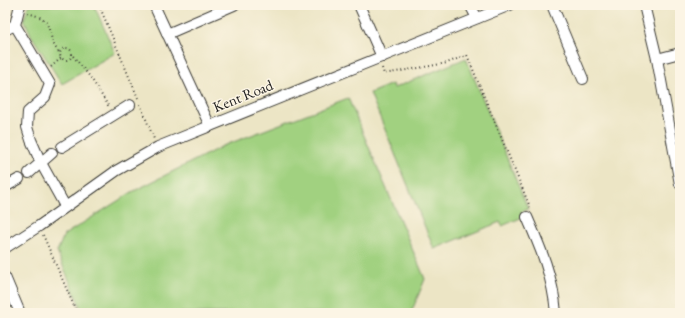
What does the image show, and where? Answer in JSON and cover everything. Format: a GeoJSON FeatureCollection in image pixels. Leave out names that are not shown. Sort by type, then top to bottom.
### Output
{"type":"FeatureCollection","features":[{"type":"Feature","properties":{"kind":"street"},"geometry":{"type":"LineString","coordinates":[[154,5],[210,126]]}},
{"type":"Feature","properties":{"kind":"street"},"geometry":{"type":"LineString","coordinates":[[167,34],[234,5]]}},
{"type":"Feature","properties":{"kind":"street"},"geometry":{"type":"LineString","coordinates":[[359,5],[380,58]]}},
{"type":"Feature","properties":{"kind":"street"},"geometry":{"type":"LineString","coordinates":[[470,5],[477,18]]}},
{"type":"Feature","properties":{"kind":"street","name":"Kent Road"},"geometry":{"type":"LineString","coordinates":[[5,248],[39,226],[116,171],[158,147],[510,5]]}},
{"type":"Feature","properties":{"kind":"street"},"geometry":{"type":"LineString","coordinates":[[552,5],[584,79]]}},
{"type":"Feature","properties":{"kind":"street"},"geometry":{"type":"LineString","coordinates":[[644,5],[657,59],[679,168],[680,184]]}},
{"type":"Feature","properties":{"kind":"street"},"geometry":{"type":"LineString","coordinates":[[19,8],[15,25],[50,84],[45,98],[28,112],[27,127],[41,163],[65,206]]}},
{"type":"Feature","properties":{"kind":"street"},"geometry":{"type":"LineString","coordinates":[[5,30],[15,25]]}},
{"type":"Feature","properties":{"kind":"street"},"geometry":{"type":"LineString","coordinates":[[657,59],[680,54]]}},
{"type":"Feature","properties":{"kind":"street"},"geometry":{"type":"LineString","coordinates":[[62,147],[130,105]]}},
{"type":"Feature","properties":{"kind":"street"},"geometry":{"type":"LineString","coordinates":[[29,173],[52,153]]}},
{"type":"Feature","properties":{"kind":"street"},"geometry":{"type":"LineString","coordinates":[[6,183],[19,179]]}},
{"type":"Feature","properties":{"kind":"street"},"geometry":{"type":"LineString","coordinates":[[527,217],[548,267],[556,313]]}},
{"type":"Feature","properties":{"kind":"street"},"geometry":{"type":"LineString","coordinates":[[5,277],[20,313]]}},
{"type":"Feature","properties":{"kind":"path"},"geometry":{"type":"LineString","coordinates":[[99,5],[158,147]]}},
{"type":"Feature","properties":{"kind":"path"},"geometry":{"type":"LineString","coordinates":[[19,8],[39,17],[47,24],[53,44],[59,52],[61,58]]}},
{"type":"Feature","properties":{"kind":"path"},"geometry":{"type":"LineString","coordinates":[[59,52],[64,48],[69,49],[91,78],[114,115]]}},
{"type":"Feature","properties":{"kind":"path"},"geometry":{"type":"LineString","coordinates":[[380,58],[384,74],[447,63],[467,54],[532,211],[527,217]]}},
{"type":"Feature","properties":{"kind":"path"},"geometry":{"type":"LineString","coordinates":[[44,73],[61,58],[69,59],[73,56]]}},
{"type":"Feature","properties":{"kind":"path"},"geometry":{"type":"LineString","coordinates":[[39,226],[77,313]]}},
{"type":"Feature","properties":{"kind":"green space"},"geometry":{"type":"Polygon","coordinates":[[[29,5],[94,5],[115,53],[62,84],[31,35],[24,19],[29,5]]]}},
{"type":"Feature","properties":{"kind":"green space"},"geometry":{"type":"Polygon","coordinates":[[[466,58],[528,209],[521,212],[523,217],[502,226],[500,222],[434,249],[370,93],[392,84],[394,88],[466,58]]]}},
{"type":"Feature","properties":{"kind":"green space"},"geometry":{"type":"Polygon","coordinates":[[[348,98],[425,279],[411,313],[83,313],[57,252],[64,235],[132,192],[223,146],[348,98]]]}}]}
